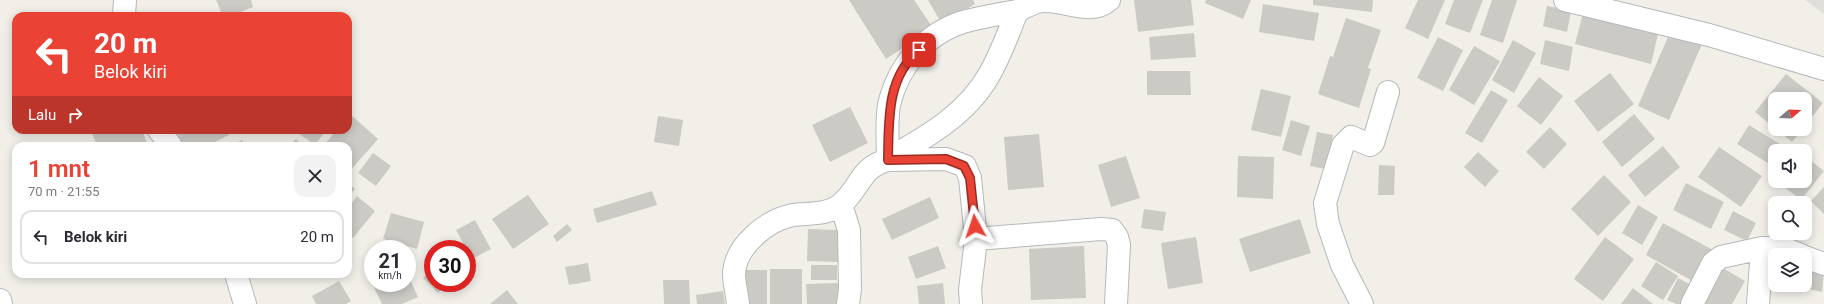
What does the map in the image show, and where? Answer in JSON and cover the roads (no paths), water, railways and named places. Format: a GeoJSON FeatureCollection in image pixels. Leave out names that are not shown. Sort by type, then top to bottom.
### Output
{"type":"FeatureCollection","features":[{"type":"Feature","properties":{"kind":"street"},"geometry":{"type":"LineString","coordinates":[[124,12],[125,0]]}},
{"type":"Feature","properties":{"kind":"street"},"geometry":{"type":"LineString","coordinates":[[888,160],[889,105],[902,70],[911,56],[937,34],[963,22],[1018,11],[1039,1],[1046,0],[1083,7],[1099,6],[1109,0]]}},
{"type":"Feature","properties":{"kind":"street"},"geometry":{"type":"LineString","coordinates":[[1565,0],[1709,35],[1824,68]]}},
{"type":"Feature","properties":{"kind":"street"},"geometry":{"type":"LineString","coordinates":[[738,304],[734,274],[736,259],[750,239],[769,225],[791,215],[830,211],[841,205],[870,167],[888,160],[934,132],[963,109],[977,93],[989,75],[1018,11]]}},
{"type":"Feature","properties":{"kind":"street"},"geometry":{"type":"LineString","coordinates":[[1362,304],[1342,265],[1328,224],[1325,203],[1345,141],[1350,137],[1370,145],[1373,143],[1388,92]]}},
{"type":"Feature","properties":{"kind":"street"},"geometry":{"type":"LineString","coordinates":[[162,134],[169,142]]}},
{"type":"Feature","properties":{"kind":"street"},"geometry":{"type":"LineString","coordinates":[[888,160],[946,159],[964,166],[970,178],[976,239],[970,290],[971,304]]}},
{"type":"Feature","properties":{"kind":"street"},"geometry":{"type":"LineString","coordinates":[[841,205],[849,230],[850,289],[848,304]]}},
{"type":"Feature","properties":{"kind":"street"},"geometry":{"type":"LineString","coordinates":[[976,239],[1101,229],[1112,230],[1117,237],[1119,245],[1116,304]]}},
{"type":"Feature","properties":{"kind":"street"},"geometry":{"type":"LineString","coordinates":[[1758,304],[1762,248]]}},
{"type":"Feature","properties":{"kind":"street"},"geometry":{"type":"LineString","coordinates":[[1692,304],[1714,263],[1721,257],[1768,248]]}},
{"type":"Feature","properties":{"kind":"street"},"geometry":{"type":"LineString","coordinates":[[1812,260],[1824,264]]}},
{"type":"Feature","properties":{"kind":"street"},"geometry":{"type":"LineString","coordinates":[[237,278],[245,304]]}},
{"type":"Feature","properties":{"kind":"street"},"geometry":{"type":"LineString","coordinates":[[0,300],[1,304]]}}]}
